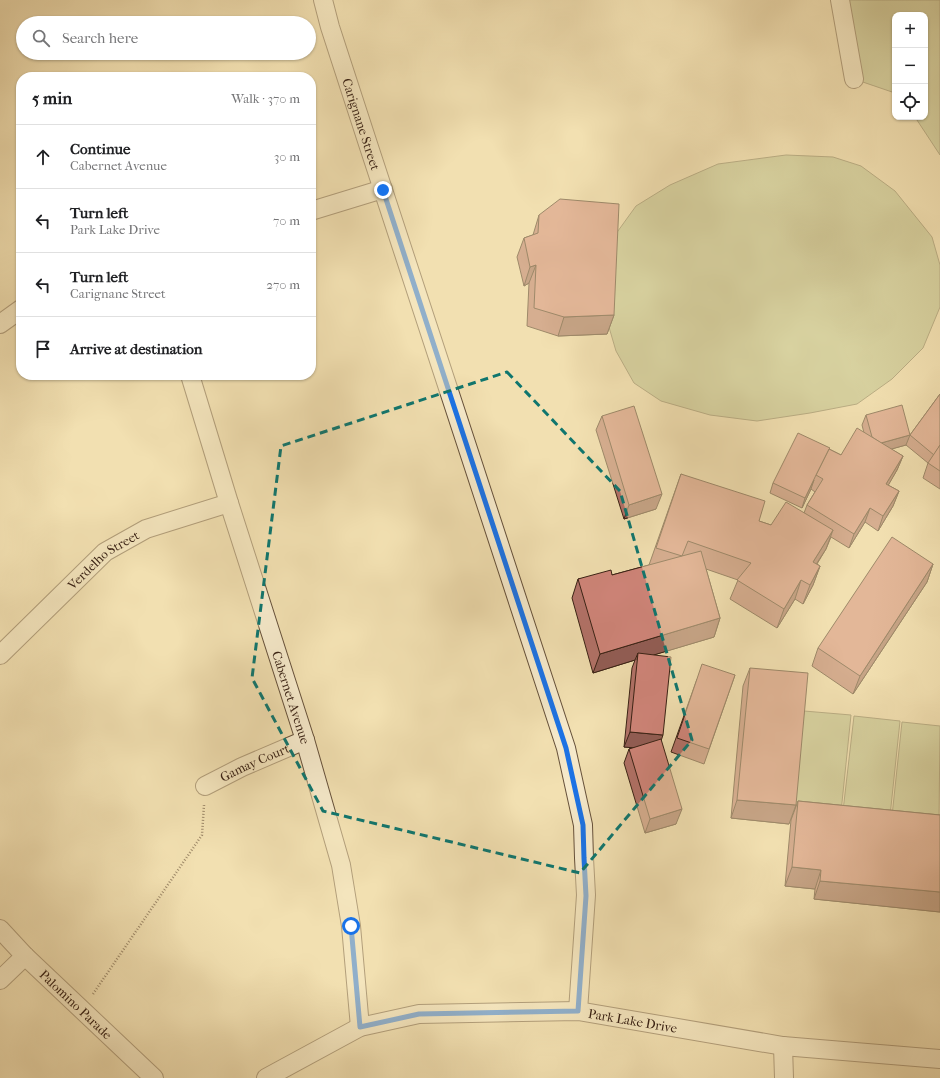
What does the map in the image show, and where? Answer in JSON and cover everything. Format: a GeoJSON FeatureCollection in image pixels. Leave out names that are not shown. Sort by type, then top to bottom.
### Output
{"type":"FeatureCollection","features":[{"type":"Feature","properties":{"kind":"street","name":"Carignane Street"},"geometry":{"type":"LineString","coordinates":[[323,0],[330,28],[566,748],[583,825],[586,896],[578,1011]]}},
{"type":"Feature","properties":{"kind":"street"},"geometry":{"type":"LineString","coordinates":[[840,0],[854,79]]}},
{"type":"Feature","properties":{"kind":"street"},"geometry":{"type":"LineString","coordinates":[[316,210],[383,190]]}},
{"type":"Feature","properties":{"kind":"street"},"geometry":{"type":"LineString","coordinates":[[0,324],[16,313]]}},
{"type":"Feature","properties":{"kind":"street","name":"Cabernet Avenue"},"geometry":{"type":"LineString","coordinates":[[192,380],[229,503],[305,740],[341,865],[351,926],[360,1027]]}},
{"type":"Feature","properties":{"kind":"street","name":"Verdelho Street"},"geometry":{"type":"LineString","coordinates":[[0,655],[105,552],[146,529],[229,503]]}},
{"type":"Feature","properties":{"kind":"street","name":"Gamay Court"},"geometry":{"type":"LineString","coordinates":[[205,786],[242,767],[305,740]]}},
{"type":"Feature","properties":{"kind":"street","name":"Palomino Parade"},"geometry":{"type":"LineString","coordinates":[[0,929],[25,956],[154,1078]]}},
{"type":"Feature","properties":{"kind":"street"},"geometry":{"type":"LineString","coordinates":[[0,980],[25,956]]}},
{"type":"Feature","properties":{"kind":"street","name":"Park Lake Drive"},"geometry":{"type":"LineString","coordinates":[[266,1078],[360,1027],[419,1014],[578,1011],[783,1046],[940,1059]]}},
{"type":"Feature","properties":{"kind":"street"},"geometry":{"type":"LineString","coordinates":[[783,1046],[784,1078]]}},
{"type":"Feature","properties":{"kind":"path"},"geometry":{"type":"LineString","coordinates":[[82,1010],[202,835],[205,786]]}},
{"type":"Feature","properties":{"kind":"highlighted area"},"geometry":{"type":"Polygon","coordinates":[[[507,372],[620,491],[692,740],[580,873],[323,811],[252,678],[281,446],[507,372]]]}},
{"type":"Feature","properties":{"kind":"green space"},"geometry":{"type":"Polygon","coordinates":[[[840,0],[940,0],[940,155],[917,120],[928,120],[928,12],[892,12],[892,92],[854,79],[840,0]]]}},
{"type":"Feature","properties":{"kind":"green space"},"geometry":{"type":"Polygon","coordinates":[[[786,155],[833,157],[861,166],[895,191],[932,237],[940,265],[940,307],[923,348],[892,379],[857,404],[757,421],[710,415],[661,401],[634,383],[616,351],[606,317],[610,242],[636,206],[670,185],[718,164],[786,155]]]}},
{"type":"Feature","properties":{"kind":"green space"},"geometry":{"type":"Polygon","coordinates":[[[804,711],[851,715],[841,812],[794,807],[804,711]]]}},
{"type":"Feature","properties":{"kind":"green space"},"geometry":{"type":"Polygon","coordinates":[[[854,716],[900,721],[890,816],[843,811],[854,716]]]}},
{"type":"Feature","properties":{"kind":"green space"},"geometry":{"type":"Polygon","coordinates":[[[902,722],[940,726],[939,821],[892,816],[902,722]]]}},
{"type":"Feature","properties":{"kind":"building"},"geometry":{"type":"Polygon","coordinates":[[[560,199],[619,204],[614,315],[564,317],[534,308],[536,265],[530,267],[524,238],[538,233],[539,215],[560,199]]]}},
{"type":"Feature","properties":{"kind":"building"},"geometry":{"type":"Polygon","coordinates":[[[940,394],[940,445],[934,455],[910,435],[940,394]]]}},
{"type":"Feature","properties":{"kind":"building"},"geometry":{"type":"Polygon","coordinates":[[[902,405],[910,435],[881,443],[872,437],[866,415],[902,405]]]}},
{"type":"Feature","properties":{"kind":"building"},"geometry":{"type":"Polygon","coordinates":[[[634,406],[662,494],[629,505],[602,416],[634,406]]]}},
{"type":"Feature","properties":{"kind":"building"},"geometry":{"type":"Polygon","coordinates":[[[857,428],[903,456],[886,484],[899,491],[883,516],[870,508],[854,534],[807,505],[823,479],[816,475],[829,449],[841,455],[857,428]]]}},
{"type":"Feature","properties":{"kind":"building"},"geometry":{"type":"Polygon","coordinates":[[[798,433],[830,448],[805,498],[773,483],[798,433]]]}},
{"type":"Feature","properties":{"kind":"building"},"geometry":{"type":"Polygon","coordinates":[[[940,445],[940,471],[928,463],[940,445]]]}},
{"type":"Feature","properties":{"kind":"building"},"geometry":{"type":"Polygon","coordinates":[[[681,474],[765,501],[759,521],[771,525],[786,502],[833,530],[813,562],[820,566],[810,585],[801,580],[784,609],[737,580],[751,563],[688,541],[682,556],[656,548],[681,474]]]}},
{"type":"Feature","properties":{"kind":"building"},"geometry":{"type":"Polygon","coordinates":[[[892,537],[933,564],[860,676],[818,648],[892,537]]]}},
{"type":"Feature","properties":{"kind":"building"},"geometry":{"type":"Polygon","coordinates":[[[701,551],[720,618],[600,654],[578,579],[611,570],[612,575],[701,551]]]}},
{"type":"Feature","properties":{"kind":"building"},"geometry":{"type":"Polygon","coordinates":[[[638,653],[671,657],[663,735],[630,732],[638,653]]]}},
{"type":"Feature","properties":{"kind":"building"},"geometry":{"type":"Polygon","coordinates":[[[702,664],[735,675],[709,749],[677,738],[702,664]]]}},
{"type":"Feature","properties":{"kind":"building"},"geometry":{"type":"Polygon","coordinates":[[[750,668],[808,673],[796,805],[737,800],[750,668]]]}},
{"type":"Feature","properties":{"kind":"building"},"geometry":{"type":"Polygon","coordinates":[[[661,739],[682,809],[650,819],[629,749],[661,739]]]}},
{"type":"Feature","properties":{"kind":"building"},"geometry":{"type":"Polygon","coordinates":[[[798,801],[940,815],[940,892],[820,881],[821,870],[792,867],[798,801]]]}},
{"type":"Feature","properties":{"kind":"route"},"geometry":{"type":"LineString","coordinates":[[351,926],[360,1027],[419,1014],[578,1011],[586,896],[583,825],[566,748],[383,190]]}}]}
